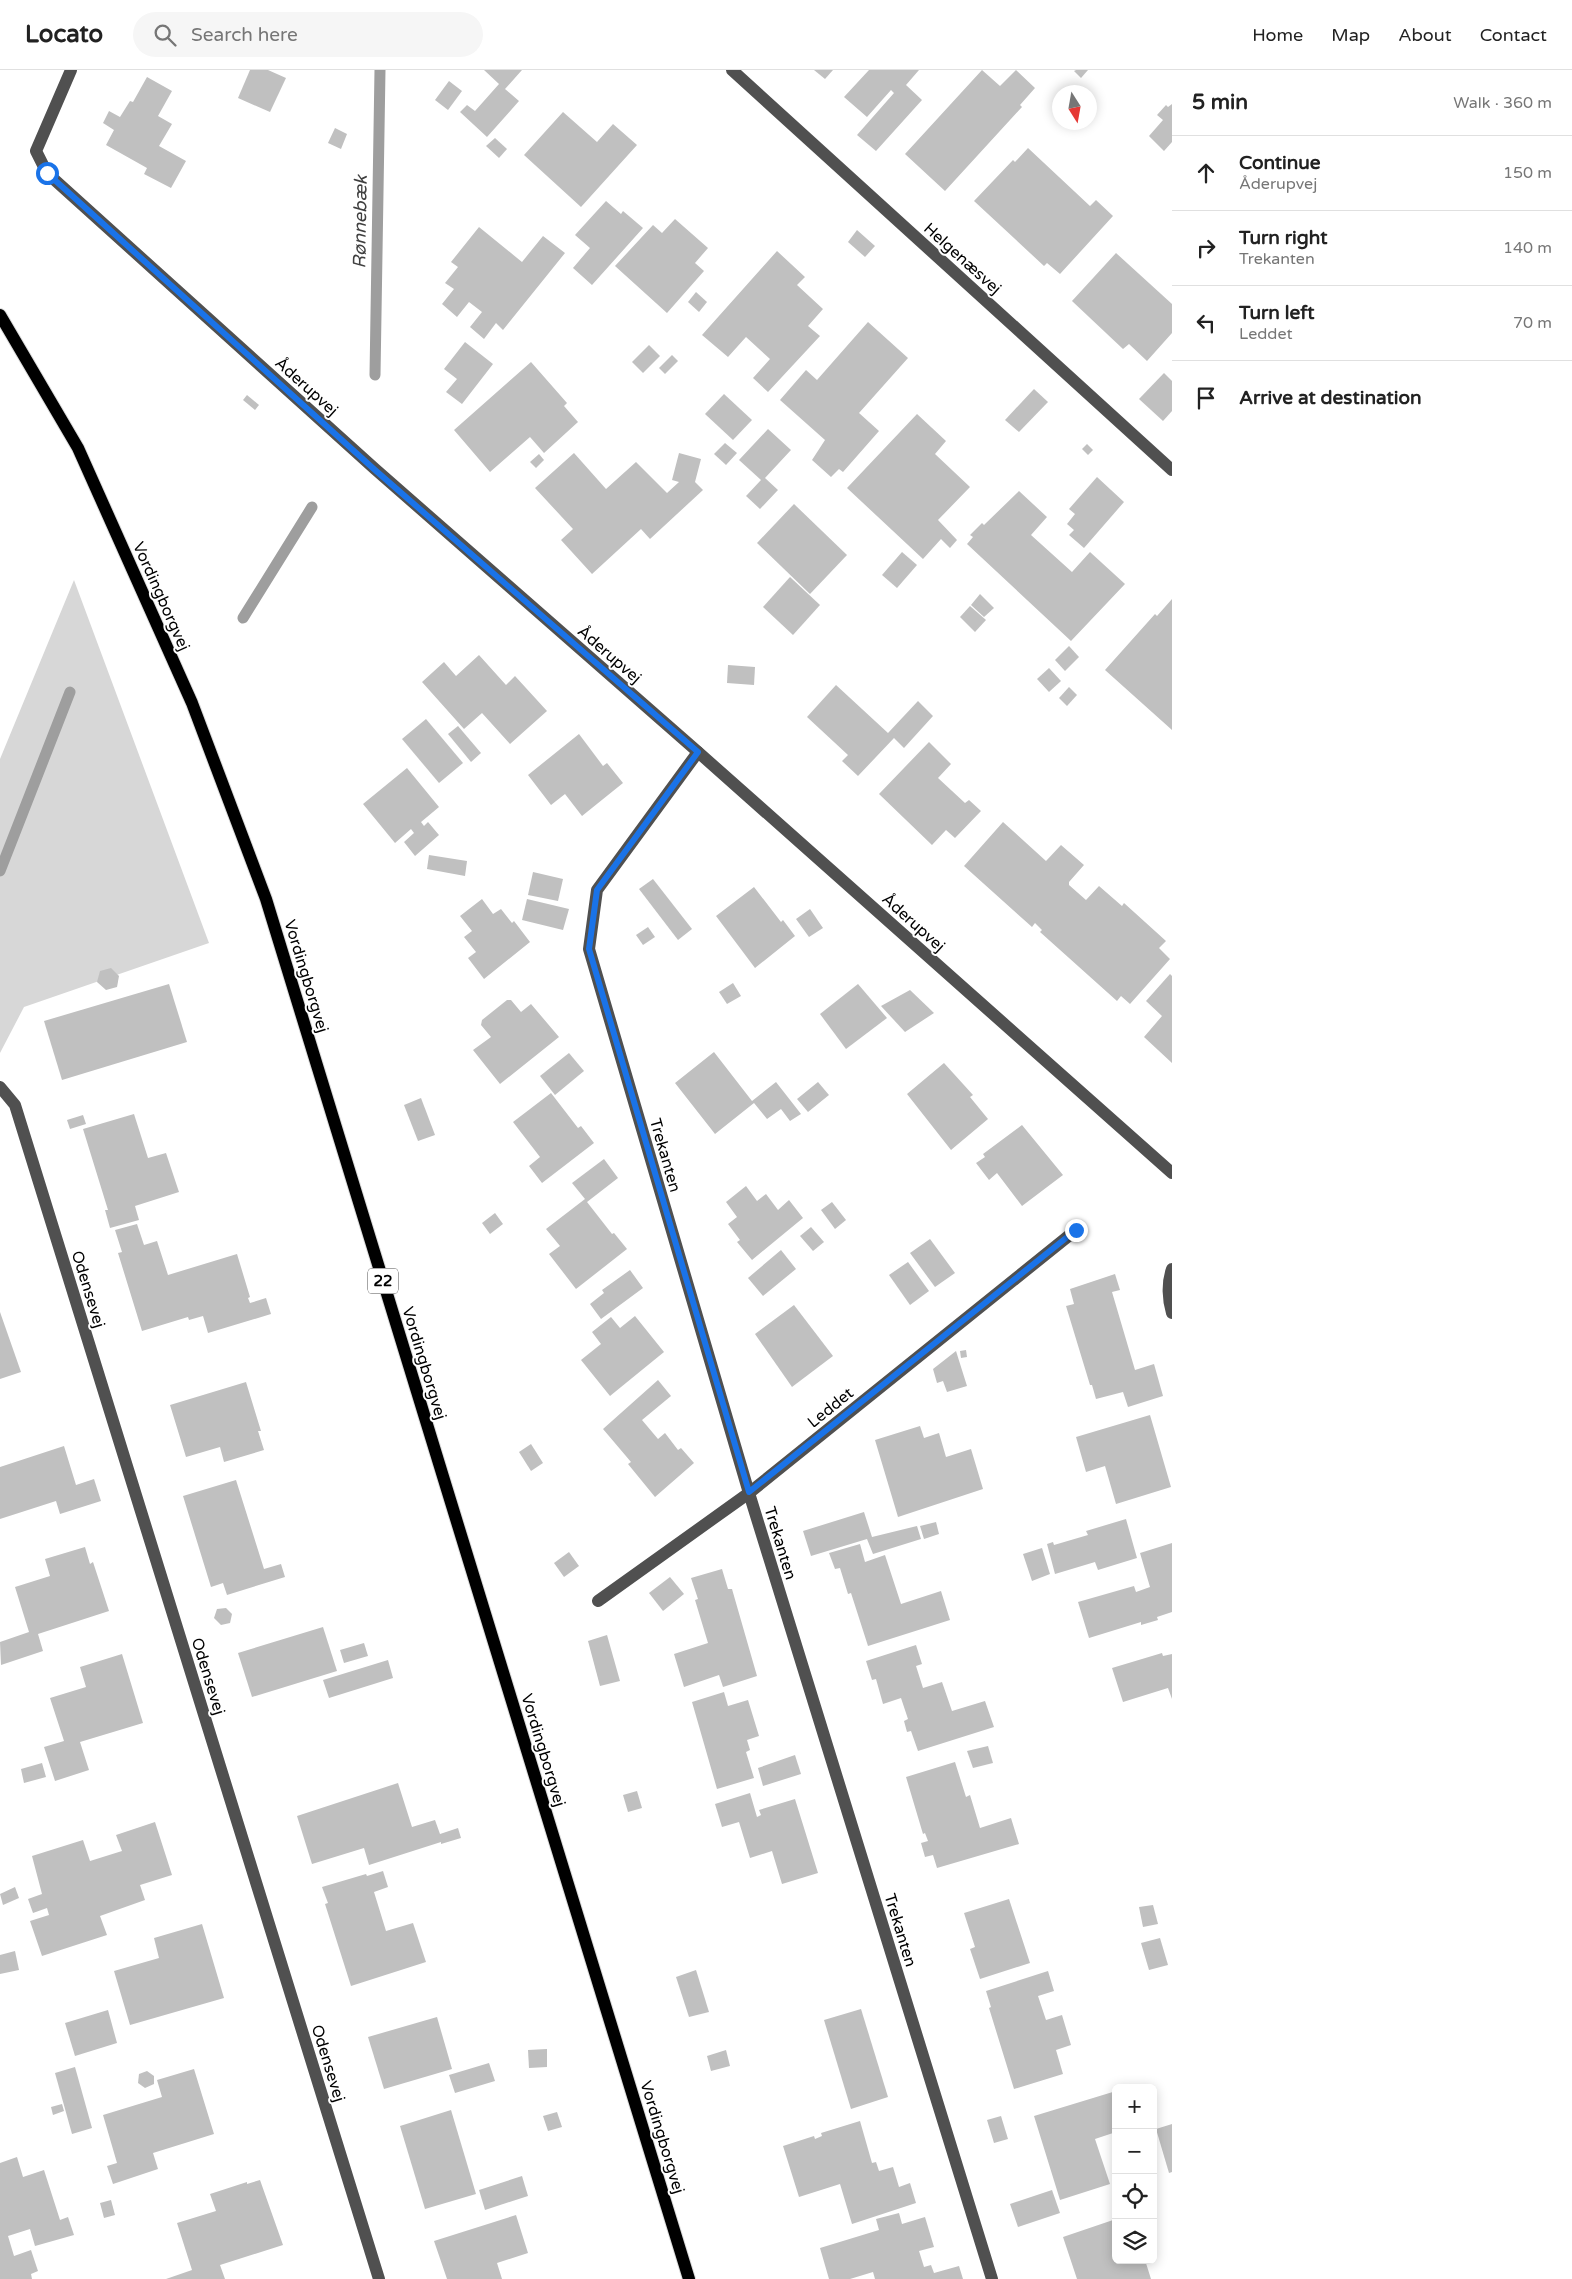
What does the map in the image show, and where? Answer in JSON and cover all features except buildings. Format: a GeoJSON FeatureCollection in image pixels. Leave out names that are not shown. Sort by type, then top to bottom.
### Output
{"type":"FeatureCollection","features":[{"type":"Feature","properties":{"kind":"main road","name":"Vordingborgvej"},"geometry":{"type":"LineString","coordinates":[[0,315],[82,457],[192,703],[266,899],[689,2279]]}},
{"type":"Feature","properties":{"kind":"street","name":"Åderupvej"},"geometry":{"type":"LineString","coordinates":[[71,70],[36,151],[47,173],[375,470],[1170,1168]]}},
{"type":"Feature","properties":{"kind":"street","name":"Helgenæsvej"},"geometry":{"type":"LineString","coordinates":[[732,70],[1172,470]]}},
{"type":"Feature","properties":{"kind":"street","name":"Trekanten"},"geometry":{"type":"LineString","coordinates":[[698,752],[597,890],[589,949],[749,1492],[992,2279]]}},
{"type":"Feature","properties":{"kind":"street","name":"Odensevej"},"geometry":{"type":"LineString","coordinates":[[0,1087],[15,1105],[379,2279]]}},
{"type":"Feature","properties":{"kind":"street","name":"Leddet"},"geometry":{"type":"LineString","coordinates":[[598,1601],[749,1492],[1076,1230]]}},
{"type":"Feature","properties":{"kind":"street"},"geometry":{"type":"LineString","coordinates":[[1172,1269],[1169,1277],[1169,1304],[1172,1314]]}},
{"type":"Feature","properties":{"kind":"shaded area"},"geometry":{"type":"Polygon","coordinates":[[[74,580],[209,943],[24,1007],[0,1053],[0,759],[74,580]]]}},
{"type":"Feature","properties":{"kind":"waterway","name":"Rønnebæk"},"geometry":{"type":"LineString","coordinates":[[375,375],[380,70]]}},
{"type":"Feature","properties":{"kind":"waterway","name":"Rønnebæk"},"geometry":{"type":"LineString","coordinates":[[243,618],[312,507]]}},
{"type":"Feature","properties":{"kind":"waterway","name":"Rønnebæk"},"geometry":{"type":"LineString","coordinates":[[0,871],[70,692]]}},
{"type":"Feature","properties":{"kind":"route"},"geometry":{"type":"LineString","coordinates":[[47,173],[375,470],[698,752],[597,890],[589,949],[749,1492],[1076,1230]]}}]}
